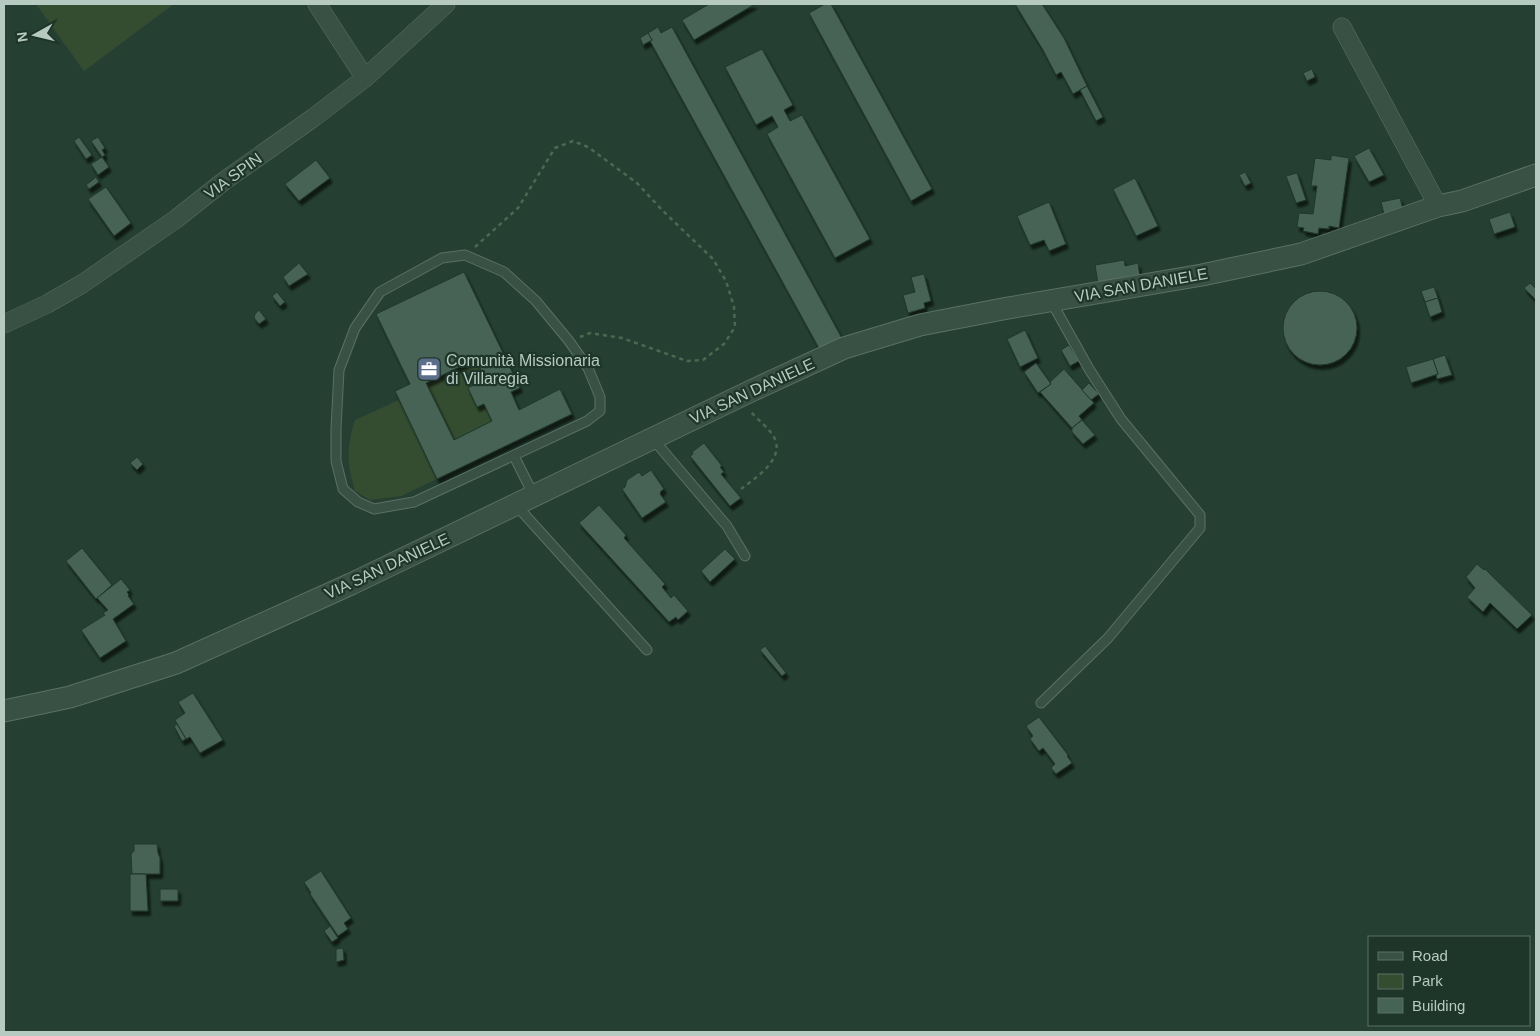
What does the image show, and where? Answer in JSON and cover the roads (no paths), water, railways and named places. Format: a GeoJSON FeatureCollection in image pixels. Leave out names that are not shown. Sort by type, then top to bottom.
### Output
{"type":"FeatureCollection","features":[{"type":"Feature","properties":{"kind":"street"},"geometry":{"type":"LineString","coordinates":[[317,4],[364,78]]}},
{"type":"Feature","properties":{"kind":"street","name":"VIA SPIN"},"geometry":{"type":"LineString","coordinates":[[4,324],[47,304],[82,284],[176,219],[224,181],[313,118],[364,78],[446,4]]}},
{"type":"Feature","properties":{"kind":"street"},"geometry":{"type":"LineString","coordinates":[[1342,27],[1438,206]]}},
{"type":"Feature","properties":{"kind":"street","name":"VIA SAN DANIELE"},"geometry":{"type":"LineString","coordinates":[[4,711],[70,697],[176,663],[351,584],[738,397],[844,348],[920,325],[1051,300],[1202,275],[1301,254],[1438,206],[1462,201],[1536,175]]}},
{"type":"Feature","properties":{"kind":"lane"},"geometry":{"type":"LineString","coordinates":[[465,255],[504,272],[536,301],[569,341],[588,368],[600,397],[600,410],[586,421],[514,456],[414,502],[374,509],[358,502],[343,489],[336,461],[339,370],[355,328],[380,292],[442,258],[465,255]]}},
{"type":"Feature","properties":{"kind":"lane"},"geometry":{"type":"LineString","coordinates":[[1041,703],[1108,638],[1200,528],[1200,515],[1121,419],[1089,369],[1051,300]]}},
{"type":"Feature","properties":{"kind":"lane"},"geometry":{"type":"LineString","coordinates":[[652,439],[727,526],[745,556]]}},
{"type":"Feature","properties":{"kind":"lane"},"geometry":{"type":"LineString","coordinates":[[514,456],[525,501],[646,650]]}},
{"type":"Feature","properties":{"kind":"place","name":"Comunità Missionaria di Villaregia"},"geometry":{"type":"Point","coordinates":[429,369]}}]}
